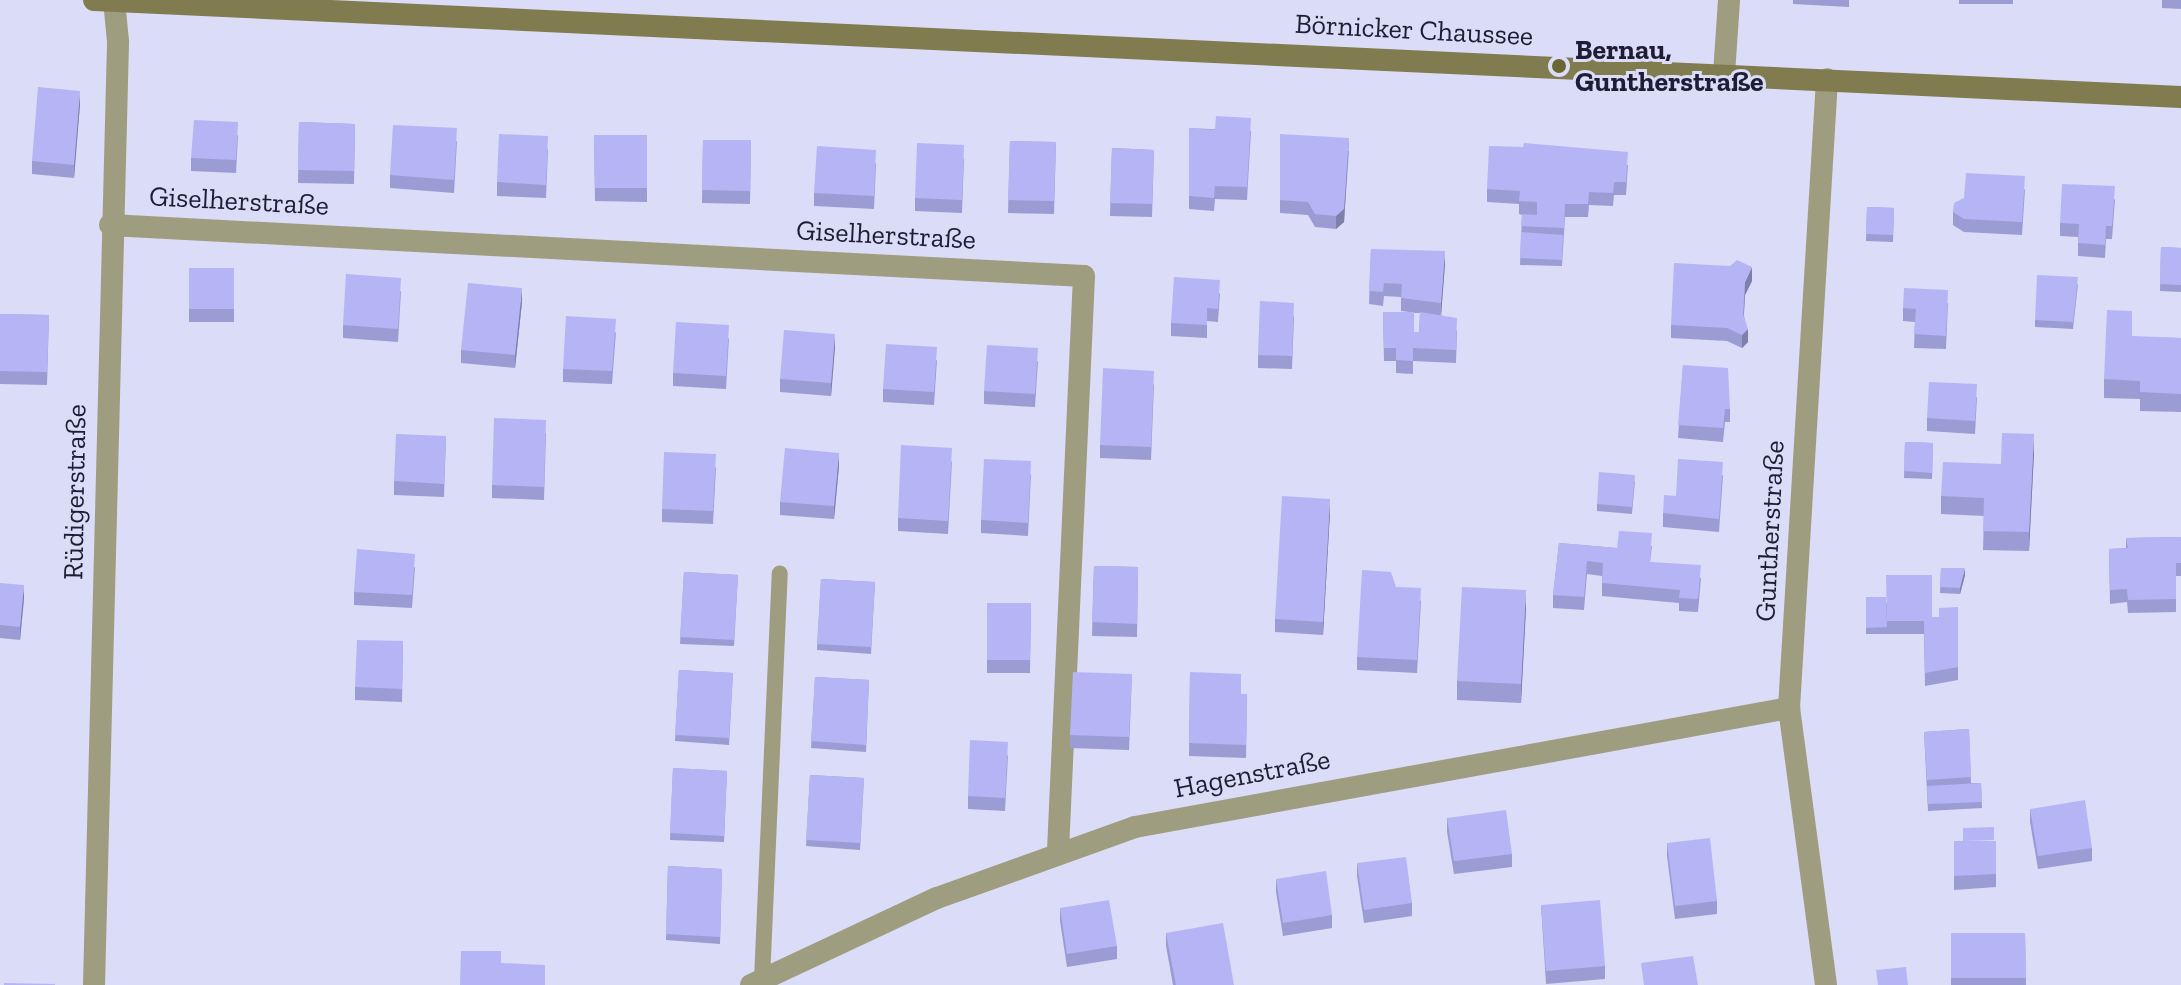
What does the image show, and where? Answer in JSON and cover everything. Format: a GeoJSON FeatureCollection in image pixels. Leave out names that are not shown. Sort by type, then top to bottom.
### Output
{"type":"FeatureCollection","features":[{"type":"Feature","properties":{"kind":"main road","name":"Börnicker Chaussee"},"geometry":{"type":"LineString","coordinates":[[94,0],[2181,97]]}},
{"type":"Feature","properties":{"kind":"street","name":"Rüdigerstraße"},"geometry":{"type":"LineString","coordinates":[[94,985],[110,225],[118,41],[114,0]]}},
{"type":"Feature","properties":{"kind":"street"},"geometry":{"type":"LineString","coordinates":[[1724,74],[1729,0]]}},
{"type":"Feature","properties":{"kind":"street","name":"Guntherstraße"},"geometry":{"type":"LineString","coordinates":[[1826,985],[1789,708],[1827,79]]}},
{"type":"Feature","properties":{"kind":"street","name":"Giselherstraße"},"geometry":{"type":"LineString","coordinates":[[110,225],[1084,276],[1058,851]]}},
{"type":"Feature","properties":{"kind":"street","name":"Hagenstraße"},"geometry":{"type":"LineString","coordinates":[[756,983],[937,898],[1058,851],[1135,827],[1789,708]]}},
{"type":"Feature","properties":{"kind":"lane"},"geometry":{"type":"LineString","coordinates":[[756,983],[780,573]]}},
{"type":"Feature","properties":{"kind":"building"},"geometry":{"type":"Polygon","coordinates":[[[38,87],[80,91],[74,165],[32,161],[38,87]]]}},
{"type":"Feature","properties":{"kind":"building"},"geometry":{"type":"Polygon","coordinates":[[[1216,116],[1251,118],[1247,187],[1215,186],[1214,198],[1189,196],[1189,128],[1215,130],[1216,116]]]}},
{"type":"Feature","properties":{"kind":"building"},"geometry":{"type":"Polygon","coordinates":[[[194,120],[238,122],[236,160],[191,158],[194,120]]]}},
{"type":"Feature","properties":{"kind":"building"},"geometry":{"type":"Polygon","coordinates":[[[299,122],[355,124],[354,171],[298,170],[299,122]]]}},
{"type":"Feature","properties":{"kind":"building"},"geometry":{"type":"Polygon","coordinates":[[[393,125],[457,128],[454,180],[390,175],[393,125]]]}},
{"type":"Feature","properties":{"kind":"building"},"geometry":{"type":"Polygon","coordinates":[[[499,134],[548,136],[546,185],[497,182],[499,134]]]}},
{"type":"Feature","properties":{"kind":"building"},"geometry":{"type":"Polygon","coordinates":[[[1280,134],[1349,138],[1344,209],[1336,216],[1315,214],[1308,202],[1280,200],[1280,134]]]}},
{"type":"Feature","properties":{"kind":"building"},"geometry":{"type":"Polygon","coordinates":[[[594,135],[647,135],[647,188],[595,188],[594,135]]]}},
{"type":"Feature","properties":{"kind":"building"},"geometry":{"type":"Polygon","coordinates":[[[703,140],[751,140],[750,191],[702,190],[703,140]]]}},
{"type":"Feature","properties":{"kind":"building"},"geometry":{"type":"Polygon","coordinates":[[[1010,141],[1056,142],[1054,201],[1008,200],[1010,141]]]}},
{"type":"Feature","properties":{"kind":"building"},"geometry":{"type":"Polygon","coordinates":[[[917,143],[964,145],[962,200],[915,198],[917,143]]]}},
{"type":"Feature","properties":{"kind":"building"},"geometry":{"type":"Polygon","coordinates":[[[1524,143],[1628,152],[1626,182],[1614,182],[1613,193],[1589,192],[1588,204],[1565,204],[1564,228],[1521,226],[1522,214],[1537,215],[1537,202],[1519,201],[1520,191],[1487,189],[1489,146],[1523,147],[1524,143]]]}},
{"type":"Feature","properties":{"kind":"building"},"geometry":{"type":"Polygon","coordinates":[[[817,146],[876,150],[874,196],[814,193],[817,146]]]}},
{"type":"Feature","properties":{"kind":"building"},"geometry":{"type":"Polygon","coordinates":[[[1112,148],[1154,150],[1152,204],[1110,203],[1112,148]]]}},
{"type":"Feature","properties":{"kind":"building"},"geometry":{"type":"Polygon","coordinates":[[[1966,173],[2025,176],[2022,222],[1964,219],[1953,212],[1954,203],[1964,198],[1966,173]]]}},
{"type":"Feature","properties":{"kind":"building"},"geometry":{"type":"Polygon","coordinates":[[[2062,184],[2115,186],[2112,226],[2106,226],[2105,245],[2078,243],[2079,224],[2060,223],[2062,184]]]}},
{"type":"Feature","properties":{"kind":"building"},"geometry":{"type":"Polygon","coordinates":[[[1867,207],[1894,208],[1893,235],[1866,234],[1867,207]]]}},
{"type":"Feature","properties":{"kind":"building"},"geometry":{"type":"Polygon","coordinates":[[[1521,232],[1563,235],[1562,260],[1520,258],[1521,232]]]}},
{"type":"Feature","properties":{"kind":"building"},"geometry":{"type":"Polygon","coordinates":[[[2161,247],[2181,248],[2181,285],[2160,284],[2161,247]]]}},
{"type":"Feature","properties":{"kind":"building"},"geometry":{"type":"Polygon","coordinates":[[[1371,249],[1445,251],[1441,303],[1401,298],[1402,284],[1384,283],[1383,292],[1369,291],[1371,249]]]}},
{"type":"Feature","properties":{"kind":"building"},"geometry":{"type":"Polygon","coordinates":[[[1737,260],[1752,267],[1745,282],[1743,314],[1748,329],[1742,335],[1727,328],[1671,325],[1674,263],[1730,266],[1737,260]]]}},
{"type":"Feature","properties":{"kind":"building"},"geometry":{"type":"Polygon","coordinates":[[[189,268],[234,268],[234,309],[189,309],[189,268]]]}},
{"type":"Feature","properties":{"kind":"building"},"geometry":{"type":"Polygon","coordinates":[[[346,274],[401,278],[398,329],[343,325],[346,274]]]}},
{"type":"Feature","properties":{"kind":"building"},"geometry":{"type":"Polygon","coordinates":[[[2037,275],[2078,277],[2073,322],[2035,320],[2037,275]]]}},
{"type":"Feature","properties":{"kind":"building"},"geometry":{"type":"Polygon","coordinates":[[[1174,277],[1220,280],[1218,309],[1207,308],[1207,325],[1171,323],[1174,277]]]}},
{"type":"Feature","properties":{"kind":"building"},"geometry":{"type":"Polygon","coordinates":[[[468,283],[522,288],[515,355],[461,350],[468,283]]]}},
{"type":"Feature","properties":{"kind":"building"},"geometry":{"type":"Polygon","coordinates":[[[1904,288],[1948,290],[1946,336],[1914,334],[1916,309],[1903,308],[1904,288]]]}},
{"type":"Feature","properties":{"kind":"building"},"geometry":{"type":"Polygon","coordinates":[[[1260,301],[1294,303],[1292,356],[1258,355],[1260,301]]]}},
{"type":"Feature","properties":{"kind":"building"},"geometry":{"type":"Polygon","coordinates":[[[2107,310],[2132,311],[2132,336],[2181,338],[2181,394],[2140,392],[2140,381],[2104,379],[2107,310]]]}},
{"type":"Feature","properties":{"kind":"building"},"geometry":{"type":"Polygon","coordinates":[[[1383,312],[1414,312],[1414,332],[1419,332],[1420,312],[1457,318],[1456,350],[1413,348],[1413,361],[1396,360],[1396,348],[1384,348],[1383,312]]]}},
{"type":"Feature","properties":{"kind":"building"},"geometry":{"type":"Polygon","coordinates":[[[0,314],[49,315],[47,372],[0,371],[0,314]]]}},
{"type":"Feature","properties":{"kind":"building"},"geometry":{"type":"Polygon","coordinates":[[[566,316],[616,319],[612,371],[563,369],[566,316]]]}},
{"type":"Feature","properties":{"kind":"building"},"geometry":{"type":"Polygon","coordinates":[[[676,322],[729,325],[726,376],[673,373],[676,322]]]}},
{"type":"Feature","properties":{"kind":"building"},"geometry":{"type":"Polygon","coordinates":[[[784,330],[835,334],[831,383],[780,379],[784,330]]]}},
{"type":"Feature","properties":{"kind":"building"},"geometry":{"type":"Polygon","coordinates":[[[886,344],[937,347],[934,392],[883,389],[886,344]]]}},
{"type":"Feature","properties":{"kind":"building"},"geometry":{"type":"Polygon","coordinates":[[[987,345],[1038,348],[1035,394],[984,391],[987,345]]]}},
{"type":"Feature","properties":{"kind":"building"},"geometry":{"type":"Polygon","coordinates":[[[1683,365],[1728,368],[1730,409],[1725,409],[1723,428],[1678,425],[1683,365]]]}},
{"type":"Feature","properties":{"kind":"building"},"geometry":{"type":"Polygon","coordinates":[[[1103,368],[1154,371],[1151,447],[1100,445],[1103,368]]]}},
{"type":"Feature","properties":{"kind":"building"},"geometry":{"type":"Polygon","coordinates":[[[1929,382],[1977,384],[1975,421],[1927,418],[1929,382]]]}},
{"type":"Feature","properties":{"kind":"building"},"geometry":{"type":"Polygon","coordinates":[[[494,418],[546,420],[544,487],[492,485],[494,418]]]}},
{"type":"Feature","properties":{"kind":"building"},"geometry":{"type":"Polygon","coordinates":[[[2002,433],[2034,434],[2029,532],[1983,531],[1984,498],[1941,496],[1943,462],[2001,464],[2002,433]]]}},
{"type":"Feature","properties":{"kind":"building"},"geometry":{"type":"Polygon","coordinates":[[[396,434],[446,436],[444,484],[394,481],[396,434]]]}},
{"type":"Feature","properties":{"kind":"building"},"geometry":{"type":"Polygon","coordinates":[[[1905,442],[1933,443],[1932,473],[1904,471],[1905,442]]]}},
{"type":"Feature","properties":{"kind":"building"},"geometry":{"type":"Polygon","coordinates":[[[901,445],[952,448],[948,521],[898,518],[901,445]]]}},
{"type":"Feature","properties":{"kind":"building"},"geometry":{"type":"Polygon","coordinates":[[[785,448],[839,453],[834,506],[780,502],[785,448]]]}},
{"type":"Feature","properties":{"kind":"building"},"geometry":{"type":"Polygon","coordinates":[[[664,452],[716,454],[713,511],[662,509],[664,452]]]}},
{"type":"Feature","properties":{"kind":"building"},"geometry":{"type":"Polygon","coordinates":[[[984,459],[1031,461],[1028,523],[981,520],[984,459]]]}},
{"type":"Feature","properties":{"kind":"building"},"geometry":{"type":"Polygon","coordinates":[[[1678,459],[1723,462],[1719,519],[1663,513],[1664,495],[1676,496],[1678,459]]]}},
{"type":"Feature","properties":{"kind":"building"},"geometry":{"type":"Polygon","coordinates":[[[1599,472],[1635,475],[1632,507],[1597,504],[1599,472]]]}},
{"type":"Feature","properties":{"kind":"building"},"geometry":{"type":"Polygon","coordinates":[[[1282,496],[1330,499],[1323,622],[1275,619],[1282,496]]]}},
{"type":"Feature","properties":{"kind":"building"},"geometry":{"type":"Polygon","coordinates":[[[1619,531],[1652,533],[1650,562],[1701,565],[1698,599],[1679,598],[1680,590],[1602,583],[1603,563],[1587,561],[1584,597],[1553,595],[1559,543],[1617,548],[1619,531]]]}},
{"type":"Feature","properties":{"kind":"building"},"geometry":{"type":"Polygon","coordinates":[[[2181,537],[2181,563],[2176,563],[2176,599],[2128,600],[2127,589],[2110,590],[2109,549],[2128,548],[2126,538],[2181,537]]]}},
{"type":"Feature","properties":{"kind":"building"},"geometry":{"type":"Polygon","coordinates":[[[357,549],[415,554],[412,595],[354,592],[357,549]]]}},
{"type":"Feature","properties":{"kind":"building"},"geometry":{"type":"Polygon","coordinates":[[[1094,566],[1138,567],[1137,624],[1092,622],[1094,566]]]}},
{"type":"Feature","properties":{"kind":"building"},"geometry":{"type":"Polygon","coordinates":[[[1941,568],[1965,568],[1960,588],[1940,587],[1941,568]]]}},
{"type":"Feature","properties":{"kind":"building"},"geometry":{"type":"Polygon","coordinates":[[[1362,570],[1391,572],[1396,587],[1421,588],[1417,660],[1357,657],[1362,570]]]}},
{"type":"Feature","properties":{"kind":"building"},"geometry":{"type":"Polygon","coordinates":[[[684,572],[738,575],[734,640],[680,637],[684,572]]]}},
{"type":"Feature","properties":{"kind":"building"},"geometry":{"type":"Polygon","coordinates":[[[1886,575],[1932,575],[1932,617],[1939,617],[1939,608],[1958,607],[1958,667],[1925,673],[1924,621],[1887,621],[1886,575]]]}},
{"type":"Feature","properties":{"kind":"building"},"geometry":{"type":"Polygon","coordinates":[[[821,579],[875,582],[871,647],[817,644],[821,579]]]}},
{"type":"Feature","properties":{"kind":"building"},"geometry":{"type":"Polygon","coordinates":[[[0,583],[24,585],[20,627],[0,625],[0,583]]]}},
{"type":"Feature","properties":{"kind":"building"},"geometry":{"type":"Polygon","coordinates":[[[1462,587],[1526,590],[1521,684],[1457,681],[1462,587]]]}},
{"type":"Feature","properties":{"kind":"building"},"geometry":{"type":"Polygon","coordinates":[[[1866,597],[1886,597],[1887,627],[1866,628],[1866,597]]]}},
{"type":"Feature","properties":{"kind":"building"},"geometry":{"type":"Polygon","coordinates":[[[987,603],[1031,603],[1030,660],[987,660],[987,603]]]}},
{"type":"Feature","properties":{"kind":"building"},"geometry":{"type":"Polygon","coordinates":[[[357,640],[403,641],[402,689],[355,687],[357,640]]]}},
{"type":"Feature","properties":{"kind":"building"},"geometry":{"type":"Polygon","coordinates":[[[679,670],[733,673],[729,738],[675,735],[679,670]]]}},
{"type":"Feature","properties":{"kind":"building"},"geometry":{"type":"Polygon","coordinates":[[[1073,672],[1132,674],[1129,737],[1070,735],[1073,672]]]}},
{"type":"Feature","properties":{"kind":"building"},"geometry":{"type":"Polygon","coordinates":[[[1190,672],[1241,674],[1241,694],[1247,694],[1246,745],[1189,743],[1190,672]]]}},
{"type":"Feature","properties":{"kind":"building"},"geometry":{"type":"Polygon","coordinates":[[[815,677],[869,680],[866,745],[811,741],[815,677]]]}},
{"type":"Feature","properties":{"kind":"building"},"geometry":{"type":"Polygon","coordinates":[[[1969,729],[1971,777],[1927,780],[1924,732],[1969,729]]]}},
{"type":"Feature","properties":{"kind":"building"},"geometry":{"type":"Polygon","coordinates":[[[970,740],[1008,742],[1005,798],[968,796],[970,740]]]}},
{"type":"Feature","properties":{"kind":"building"},"geometry":{"type":"Polygon","coordinates":[[[673,768],[727,771],[724,836],[670,833],[673,768]]]}},
{"type":"Feature","properties":{"kind":"building"},"geometry":{"type":"Polygon","coordinates":[[[810,775],[864,778],[860,843],[806,840],[810,775]]]}},
{"type":"Feature","properties":{"kind":"building"},"geometry":{"type":"Polygon","coordinates":[[[1981,783],[1982,802],[1928,804],[1927,786],[1981,783]]]}},
{"type":"Feature","properties":{"kind":"building"},"geometry":{"type":"Polygon","coordinates":[[[2085,800],[2092,848],[2038,856],[2030,809],[2085,800]]]}},
{"type":"Feature","properties":{"kind":"building"},"geometry":{"type":"Polygon","coordinates":[[[1506,810],[1512,854],[1454,861],[1447,818],[1506,810]]]}},
{"type":"Feature","properties":{"kind":"building"},"geometry":{"type":"Polygon","coordinates":[[[1994,827],[1994,840],[1963,841],[1963,828],[1994,827]]]}},
{"type":"Feature","properties":{"kind":"building"},"geometry":{"type":"Polygon","coordinates":[[[1710,838],[1717,901],[1675,906],[1667,843],[1710,838]]]}},
{"type":"Feature","properties":{"kind":"building"},"geometry":{"type":"Polygon","coordinates":[[[1954,841],[1996,841],[1996,874],[1954,876],[1954,841]]]}},
{"type":"Feature","properties":{"kind":"building"},"geometry":{"type":"Polygon","coordinates":[[[1406,857],[1412,903],[1364,910],[1357,863],[1406,857]]]}},
{"type":"Feature","properties":{"kind":"building"},"geometry":{"type":"Polygon","coordinates":[[[668,866],[722,869],[720,937],[666,934],[668,866]]]}},
{"type":"Feature","properties":{"kind":"building"},"geometry":{"type":"Polygon","coordinates":[[[1326,871],[1332,915],[1283,923],[1276,879],[1326,871]]]}},
{"type":"Feature","properties":{"kind":"building"},"geometry":{"type":"Polygon","coordinates":[[[1109,900],[1117,946],[1067,954],[1060,908],[1109,900]]]}},
{"type":"Feature","properties":{"kind":"building"},"geometry":{"type":"Polygon","coordinates":[[[1600,900],[1605,966],[1546,971],[1541,905],[1600,900]]]}},
{"type":"Feature","properties":{"kind":"building"},"geometry":{"type":"Polygon","coordinates":[[[1223,923],[1234,985],[1176,985],[1166,933],[1223,923]]]}},
{"type":"Feature","properties":{"kind":"building"},"geometry":{"type":"Polygon","coordinates":[[[1951,933],[2025,933],[2026,978],[1951,978],[1951,933]]]}},
{"type":"Feature","properties":{"kind":"building"},"geometry":{"type":"Polygon","coordinates":[[[461,951],[501,951],[501,963],[545,965],[545,985],[460,985],[461,951]]]}},
{"type":"Feature","properties":{"kind":"building"},"geometry":{"type":"Polygon","coordinates":[[[1693,956],[1698,985],[1644,985],[1641,963],[1693,956]]]}},
{"type":"Feature","properties":{"kind":"building"},"geometry":{"type":"Polygon","coordinates":[[[1906,967],[1908,985],[1878,985],[1876,970],[1906,967]]]}},
{"type":"Feature","properties":{"kind":"building"},"geometry":{"type":"Polygon","coordinates":[[[55,984],[55,985],[4,985],[55,984]]]}},
{"type":"Feature","properties":{"kind":"place","name":"Bernau, Guntherstraße"},"geometry":{"type":"Point","coordinates":[1559,66]}}]}
